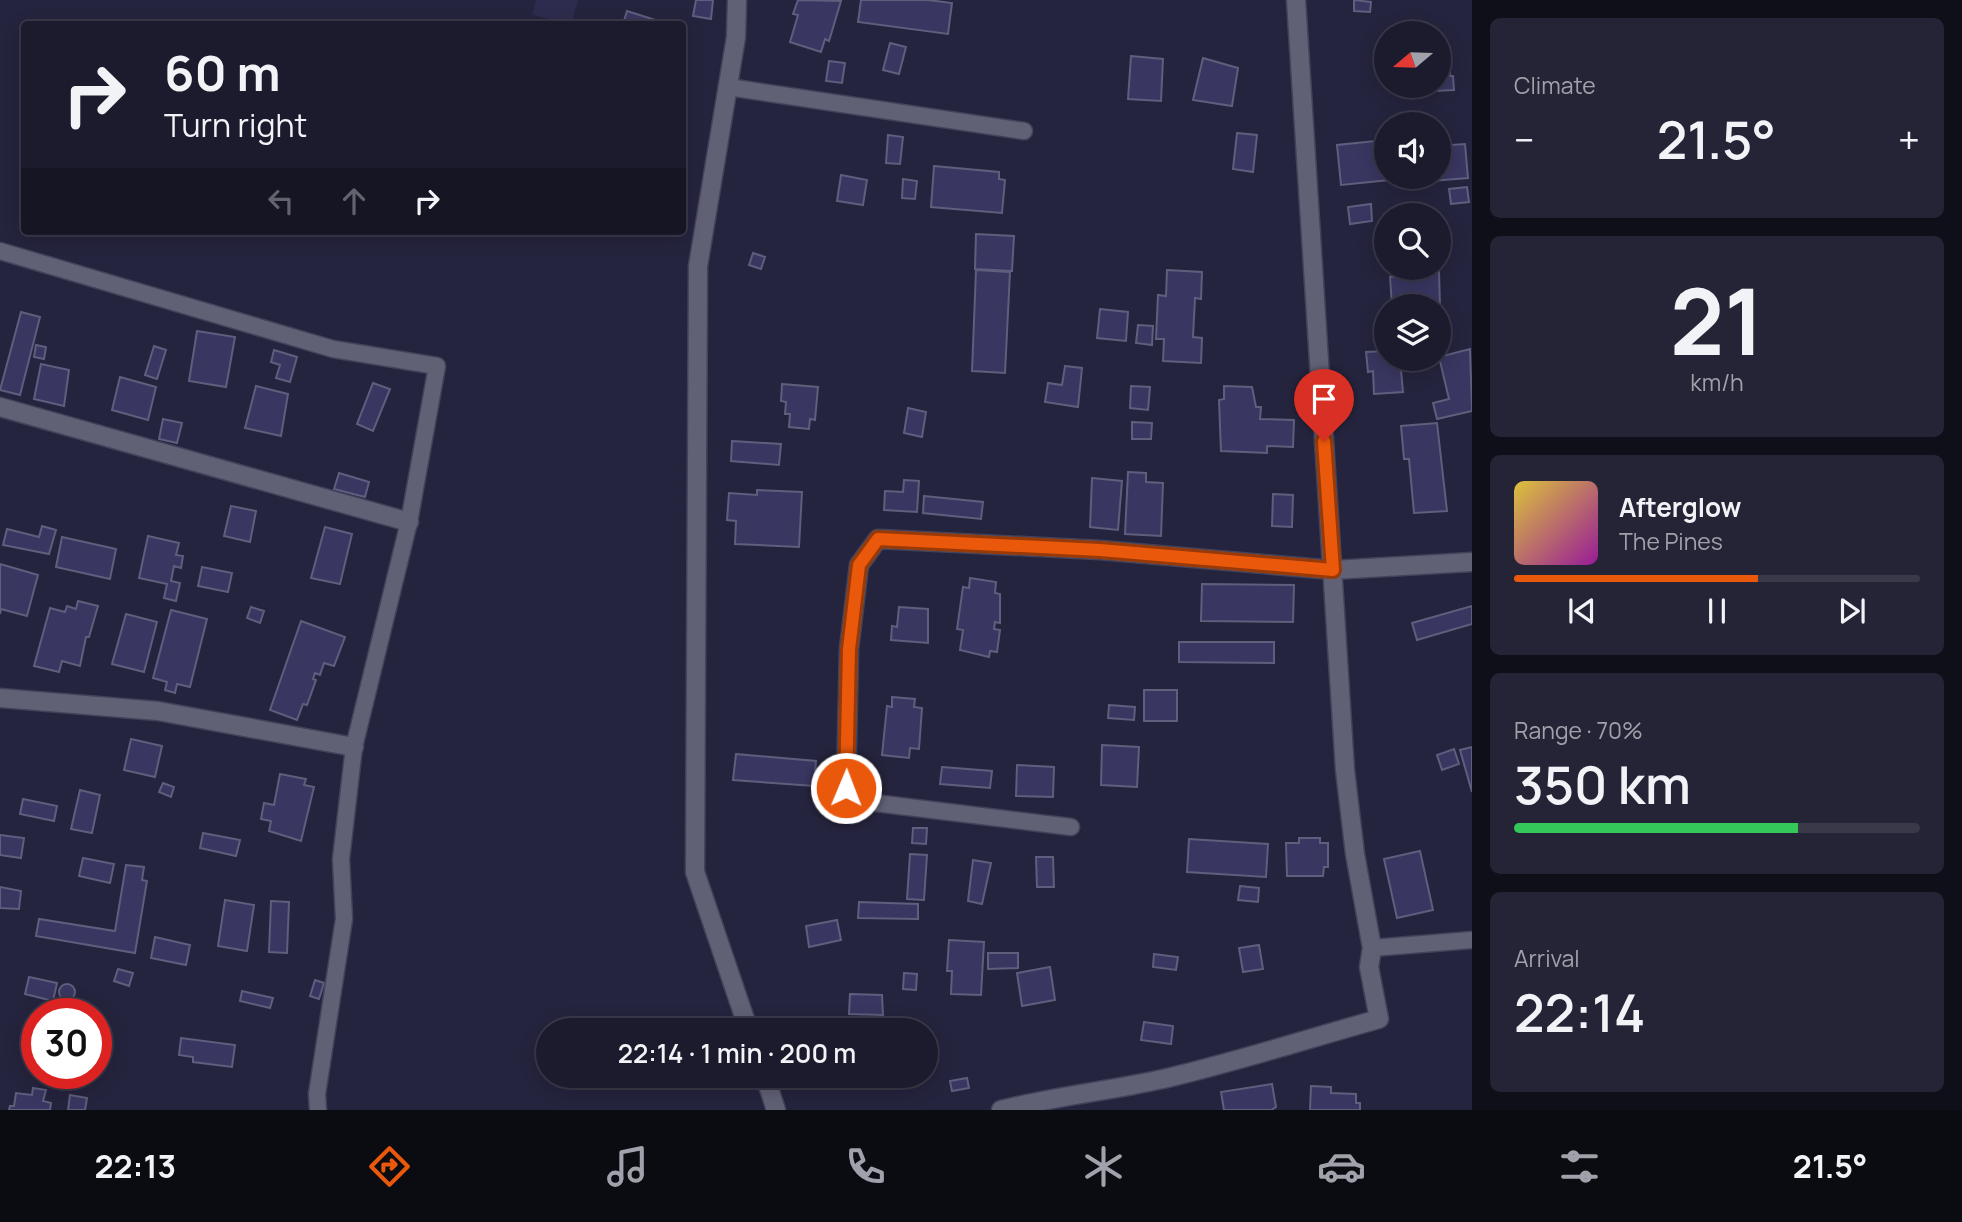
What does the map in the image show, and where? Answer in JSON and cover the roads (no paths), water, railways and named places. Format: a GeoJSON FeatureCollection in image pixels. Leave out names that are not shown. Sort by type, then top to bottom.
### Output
{"type":"FeatureCollection","features":[{"type":"Feature","properties":{"kind":"street"},"geometry":{"type":"LineString","coordinates":[[737,0],[728,87],[698,266],[695,872],[745,1018]]}},
{"type":"Feature","properties":{"kind":"street"},"geometry":{"type":"LineString","coordinates":[[1001,1110],[1044,1099],[1164,1079],[1379,1019],[1369,967],[1372,948],[1345,771],[1296,0]]}},
{"type":"Feature","properties":{"kind":"street"},"geometry":{"type":"LineString","coordinates":[[0,407],[409,522]]}},
{"type":"Feature","properties":{"kind":"street"},"geometry":{"type":"LineString","coordinates":[[867,802],[846,788],[849,649],[859,565],[878,539],[1100,550],[1333,570],[1472,562]]}},
{"type":"Feature","properties":{"kind":"street"},"geometry":{"type":"LineString","coordinates":[[0,698],[158,711],[354,747]]}},
{"type":"Feature","properties":{"kind":"street"},"geometry":{"type":"LineString","coordinates":[[769,1088],[776,1110]]}},
{"type":"Feature","properties":{"kind":"lane"},"geometry":{"type":"LineString","coordinates":[[728,87],[1024,131]]}},
{"type":"Feature","properties":{"kind":"lane"},"geometry":{"type":"LineString","coordinates":[[0,251],[333,349],[438,366],[409,522],[354,747],[341,859],[344,919],[317,1094],[318,1110]]}},
{"type":"Feature","properties":{"kind":"lane"},"geometry":{"type":"LineString","coordinates":[[867,802],[1071,827]]}},
{"type":"Feature","properties":{"kind":"lane"},"geometry":{"type":"LineString","coordinates":[[1372,948],[1472,940]]}}]}
